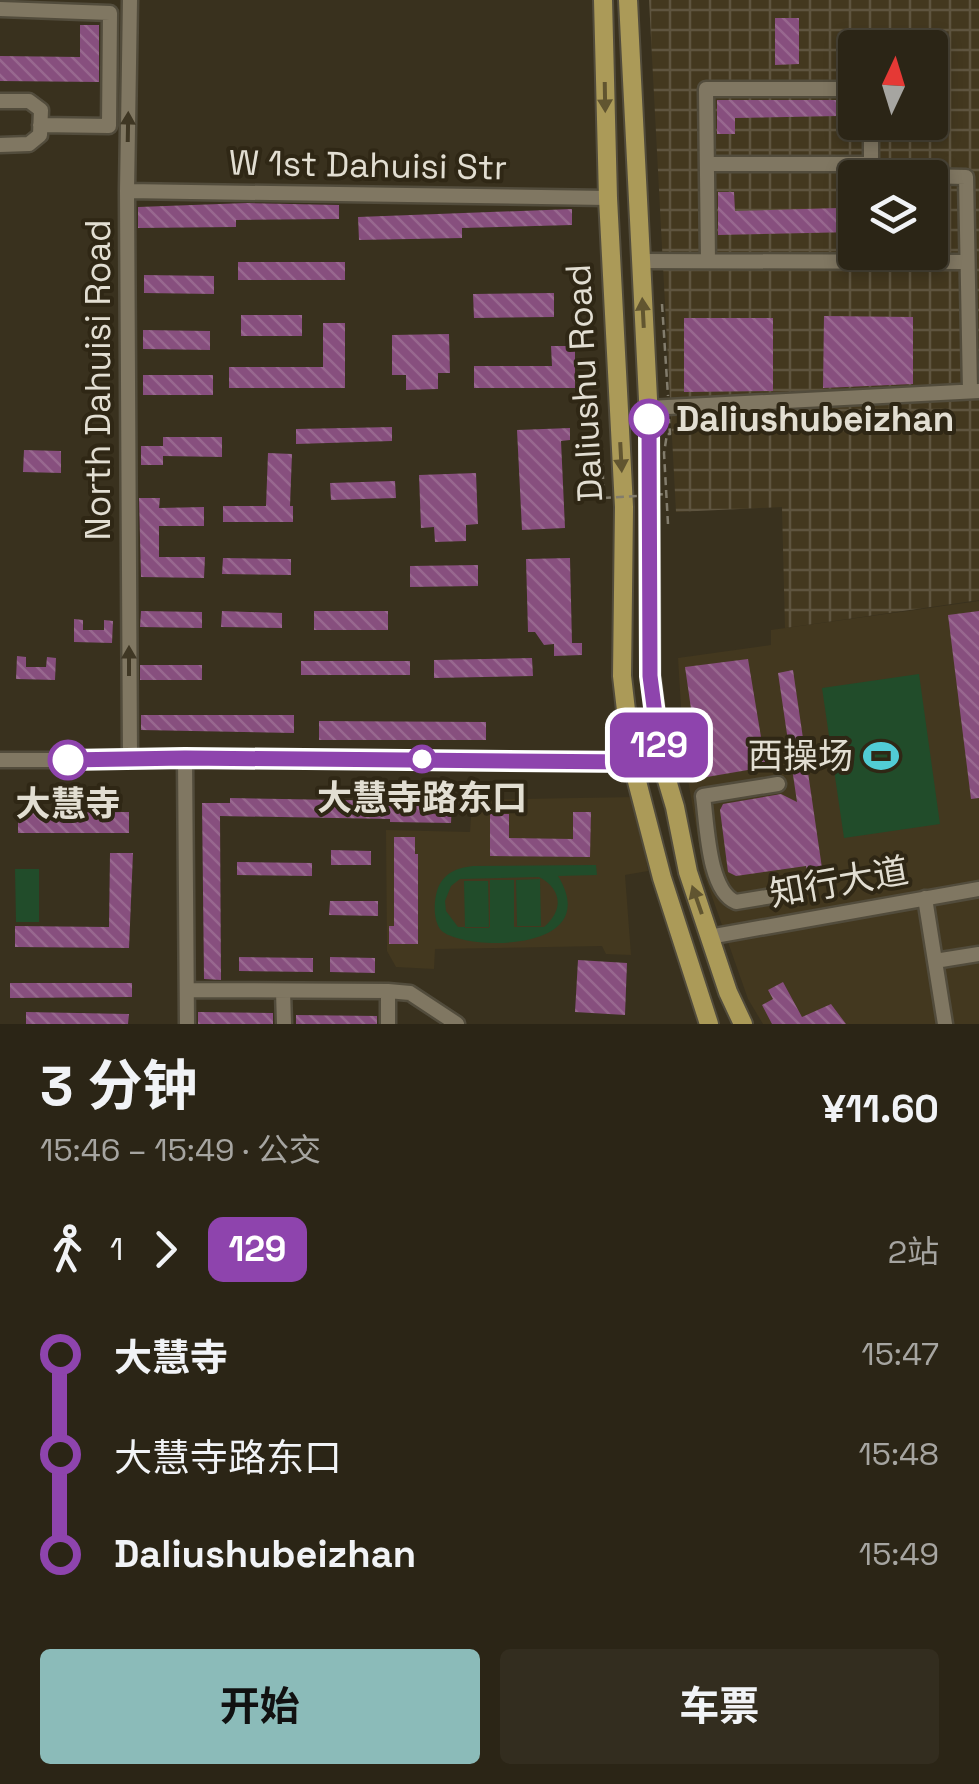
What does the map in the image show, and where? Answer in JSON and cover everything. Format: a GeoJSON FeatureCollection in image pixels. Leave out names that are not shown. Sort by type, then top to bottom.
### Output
{"type":"FeatureCollection","features":[{"type":"Feature","properties":{"kind":"main road","name":"Daliushu Road"},"geometry":{"type":"LineString","coordinates":[[603,0],[608,198],[624,507],[622,676],[632,762],[662,878],[708,1024]]}},
{"type":"Feature","properties":{"kind":"main road","name":"Daliushu Road"},"geometry":{"type":"LineString","coordinates":[[628,0],[648,408],[650,676],[661,760],[688,872],[728,992],[743,1024]]}},
{"type":"Feature","properties":{"kind":"street","name":"North Dahuisi Road"},"geometry":{"type":"LineString","coordinates":[[130,0],[130,759]]}},
{"type":"Feature","properties":{"kind":"street"},"geometry":{"type":"LineString","coordinates":[[2,6],[110,13],[109,126],[40,125]]}},
{"type":"Feature","properties":{"kind":"street"},"geometry":{"type":"LineString","coordinates":[[708,262],[706,89],[838,89]]}},
{"type":"Feature","properties":{"kind":"street"},"geometry":{"type":"LineString","coordinates":[[0,101],[28,101],[40,110],[40,135],[29,144],[0,145]]}},
{"type":"Feature","properties":{"kind":"street"},"geometry":{"type":"LineString","coordinates":[[707,164],[838,170]]}},
{"type":"Feature","properties":{"kind":"street"},"geometry":{"type":"LineString","coordinates":[[648,408],[974,391],[966,177],[948,176]]}},
{"type":"Feature","properties":{"kind":"street","name":"W 1st Dahuisi Str"},"geometry":{"type":"LineString","coordinates":[[127,191],[608,198]]}},
{"type":"Feature","properties":{"kind":"street"},"geometry":{"type":"LineString","coordinates":[[641,261],[838,258]]}},
{"type":"Feature","properties":{"kind":"street"},"geometry":{"type":"LineString","coordinates":[[948,261],[967,262]]}},
{"type":"Feature","properties":{"kind":"street"},"geometry":{"type":"LineString","coordinates":[[185,758],[188,1024]]}},
{"type":"Feature","properties":{"kind":"street"},"geometry":{"type":"LineString","coordinates":[[0,760],[661,760]]}},
{"type":"Feature","properties":{"kind":"street"},"geometry":{"type":"LineString","coordinates":[[778,784],[702,796],[715,876],[721,892],[729,899],[742,901],[798,892]]}},
{"type":"Feature","properties":{"kind":"street","name":"知行大道"},"geometry":{"type":"LineString","coordinates":[[710,937],[979,889]]}},
{"type":"Feature","properties":{"kind":"street"},"geometry":{"type":"LineString","coordinates":[[925,898],[945,1024]]}},
{"type":"Feature","properties":{"kind":"street"},"geometry":{"type":"LineString","coordinates":[[742,901],[750,928]]}},
{"type":"Feature","properties":{"kind":"street"},"geometry":{"type":"LineString","coordinates":[[935,961],[979,954]]}},
{"type":"Feature","properties":{"kind":"street"},"geometry":{"type":"LineString","coordinates":[[187,990],[410,993],[457,1024]]}},
{"type":"Feature","properties":{"kind":"street"},"geometry":{"type":"LineString","coordinates":[[284,990],[284,1024]]}},
{"type":"Feature","properties":{"kind":"street"},"geometry":{"type":"LineString","coordinates":[[388,991],[388,1024]]}},
{"type":"Feature","properties":{"kind":"path"},"geometry":{"type":"LineString","coordinates":[[662,304],[670,434],[666,434],[664,453],[668,524]]}},
{"type":"Feature","properties":{"kind":"path"},"geometry":{"type":"LineString","coordinates":[[602,458],[604,498],[666,494]]}},
{"type":"Feature","properties":{"kind":"shaded area"},"geometry":{"type":"Polygon","coordinates":[[[649,0],[979,0],[979,600],[785,628],[782,507],[676,512],[649,0]]]}},
{"type":"Feature","properties":{"kind":"shaded area"},"geometry":{"type":"Polygon","coordinates":[[[979,601],[979,1024],[763,1024],[748,999],[704,874],[684,756],[678,658],[771,645],[771,630],[979,601]]]}},
{"type":"Feature","properties":{"kind":"shaded area"},"geometry":{"type":"Polygon","coordinates":[[[635,797],[648,871],[625,875],[631,955],[606,954],[602,946],[435,949],[434,969],[396,967],[387,951],[386,830],[470,832],[472,800],[635,797]]]}},
{"type":"Feature","properties":{"kind":"green space","name":"西操场"},"geometry":{"type":"Polygon","coordinates":[[[919,674],[940,824],[844,838],[822,688],[919,674]]]}},
{"type":"Feature","properties":{"kind":"green space"},"geometry":{"type":"Polygon","coordinates":[[[596,865],[597,875],[558,876],[568,902],[562,921],[546,934],[497,943],[452,936],[440,929],[436,920],[440,885],[456,870],[473,866],[596,865]],[[539,877],[460,879],[451,886],[446,911],[458,927],[544,927],[555,914],[558,900],[539,877]]]}},
{"type":"Feature","properties":{"kind":"green space"},"geometry":{"type":"Polygon","coordinates":[[[15,869],[39,869],[39,922],[16,922],[15,869]]]}},
{"type":"Feature","properties":{"kind":"green space"},"geometry":{"type":"Polygon","coordinates":[[[540,879],[541,926],[517,926],[516,880],[540,879]]]}},
{"type":"Feature","properties":{"kind":"green space"},"geometry":{"type":"Polygon","coordinates":[[[490,880],[514,880],[514,927],[490,927],[490,880]]]}},
{"type":"Feature","properties":{"kind":"green space"},"geometry":{"type":"Polygon","coordinates":[[[464,881],[488,881],[489,928],[465,928],[464,881]]]}},
{"type":"Feature","properties":{"kind":"building"},"geometry":{"type":"Polygon","coordinates":[[[775,18],[799,18],[799,64],[775,65],[775,18]]]}},
{"type":"Feature","properties":{"kind":"building"},"geometry":{"type":"Polygon","coordinates":[[[80,25],[99,25],[99,82],[0,81],[0,56],[80,57],[80,25]]]}},
{"type":"Feature","properties":{"kind":"building"},"geometry":{"type":"Polygon","coordinates":[[[717,100],[838,100],[838,116],[735,118],[735,134],[717,134],[717,100]]]}},
{"type":"Feature","properties":{"kind":"building"},"geometry":{"type":"Polygon","coordinates":[[[718,192],[734,192],[735,211],[838,208],[838,232],[718,235],[718,192]]]}},
{"type":"Feature","properties":{"kind":"building"},"geometry":{"type":"Polygon","coordinates":[[[339,205],[339,219],[236,220],[236,227],[138,228],[138,207],[339,205]]]}},
{"type":"Feature","properties":{"kind":"building"},"geometry":{"type":"Polygon","coordinates":[[[572,209],[572,225],[462,228],[462,238],[359,240],[358,217],[572,209]]]}},
{"type":"Feature","properties":{"kind":"building"},"geometry":{"type":"Polygon","coordinates":[[[238,262],[345,262],[345,280],[238,280],[238,262]]]}},
{"type":"Feature","properties":{"kind":"building"},"geometry":{"type":"Polygon","coordinates":[[[144,275],[214,276],[214,294],[144,293],[144,275]]]}},
{"type":"Feature","properties":{"kind":"building"},"geometry":{"type":"Polygon","coordinates":[[[554,293],[554,317],[474,318],[473,294],[554,293]]]}},
{"type":"Feature","properties":{"kind":"building"},"geometry":{"type":"Polygon","coordinates":[[[241,315],[302,315],[302,336],[241,336],[241,315]]]}},
{"type":"Feature","properties":{"kind":"building"},"geometry":{"type":"Polygon","coordinates":[[[824,316],[913,317],[913,384],[823,388],[824,316]]]}},
{"type":"Feature","properties":{"kind":"building"},"geometry":{"type":"Polygon","coordinates":[[[684,318],[773,318],[773,391],[684,392],[684,318]]]}},
{"type":"Feature","properties":{"kind":"building"},"geometry":{"type":"Polygon","coordinates":[[[323,323],[345,323],[345,388],[229,388],[229,367],[323,367],[323,323]]]}},
{"type":"Feature","properties":{"kind":"building"},"geometry":{"type":"Polygon","coordinates":[[[143,330],[210,331],[210,350],[143,349],[143,330]]]}},
{"type":"Feature","properties":{"kind":"building"},"geometry":{"type":"Polygon","coordinates":[[[449,334],[450,373],[438,373],[438,389],[406,390],[406,375],[392,375],[392,335],[449,334]]]}},
{"type":"Feature","properties":{"kind":"building"},"geometry":{"type":"Polygon","coordinates":[[[551,346],[575,346],[575,388],[474,388],[474,366],[552,366],[551,346]]]}},
{"type":"Feature","properties":{"kind":"building"},"geometry":{"type":"Polygon","coordinates":[[[143,375],[213,375],[213,395],[143,395],[143,375]]]}},
{"type":"Feature","properties":{"kind":"building"},"geometry":{"type":"Polygon","coordinates":[[[392,427],[392,441],[296,444],[296,429],[392,427]]]}},
{"type":"Feature","properties":{"kind":"building"},"geometry":{"type":"Polygon","coordinates":[[[570,428],[570,440],[561,441],[565,528],[522,530],[517,430],[570,428]]]}},
{"type":"Feature","properties":{"kind":"building"},"geometry":{"type":"Polygon","coordinates":[[[163,437],[222,437],[222,457],[163,456],[163,465],[141,465],[141,446],[163,446],[163,437]]]}},
{"type":"Feature","properties":{"kind":"building"},"geometry":{"type":"Polygon","coordinates":[[[24,450],[61,451],[61,473],[23,472],[24,450]]]}},
{"type":"Feature","properties":{"kind":"building"},"geometry":{"type":"Polygon","coordinates":[[[268,453],[292,454],[293,522],[223,522],[223,506],[266,506],[268,453]]]}},
{"type":"Feature","properties":{"kind":"building"},"geometry":{"type":"Polygon","coordinates":[[[476,473],[478,524],[466,525],[466,541],[435,542],[434,527],[421,528],[419,475],[476,473]]]}},
{"type":"Feature","properties":{"kind":"building"},"geometry":{"type":"Polygon","coordinates":[[[395,481],[396,498],[331,500],[330,483],[395,481]]]}},
{"type":"Feature","properties":{"kind":"building"},"geometry":{"type":"Polygon","coordinates":[[[139,498],[160,498],[159,508],[204,507],[204,526],[159,526],[159,557],[205,557],[204,578],[141,577],[139,498]]]}},
{"type":"Feature","properties":{"kind":"building"},"geometry":{"type":"Polygon","coordinates":[[[223,558],[291,559],[291,575],[222,574],[223,558]]]}},
{"type":"Feature","properties":{"kind":"building"},"geometry":{"type":"Polygon","coordinates":[[[570,558],[572,643],[582,643],[582,655],[554,656],[554,644],[544,645],[535,632],[528,632],[526,559],[570,558]]]}},
{"type":"Feature","properties":{"kind":"building"},"geometry":{"type":"Polygon","coordinates":[[[478,565],[478,586],[410,587],[410,566],[478,565]]]}},
{"type":"Feature","properties":{"kind":"building"},"geometry":{"type":"Polygon","coordinates":[[[141,611],[202,612],[202,628],[140,627],[141,611]]]}},
{"type":"Feature","properties":{"kind":"building"},"geometry":{"type":"Polygon","coordinates":[[[222,611],[282,613],[282,628],[221,627],[222,611]]]}},
{"type":"Feature","properties":{"kind":"building"},"geometry":{"type":"Polygon","coordinates":[[[314,611],[388,611],[388,630],[314,630],[314,611]]]}},
{"type":"Feature","properties":{"kind":"building"},"geometry":{"type":"Polygon","coordinates":[[[979,611],[979,798],[971,799],[948,615],[979,611]]]}},
{"type":"Feature","properties":{"kind":"building"},"geometry":{"type":"Polygon","coordinates":[[[74,619],[83,620],[83,630],[104,630],[104,620],[113,621],[112,643],[74,642],[74,619]]]}},
{"type":"Feature","properties":{"kind":"building"},"geometry":{"type":"Polygon","coordinates":[[[17,656],[26,657],[26,667],[46,667],[47,657],[56,658],[55,680],[16,679],[17,656]]]}},
{"type":"Feature","properties":{"kind":"building"},"geometry":{"type":"Polygon","coordinates":[[[532,658],[533,676],[434,678],[434,660],[532,658]]]}},
{"type":"Feature","properties":{"kind":"building"},"geometry":{"type":"Polygon","coordinates":[[[748,659],[766,767],[701,778],[685,667],[748,659]]]}},
{"type":"Feature","properties":{"kind":"building"},"geometry":{"type":"Polygon","coordinates":[[[301,661],[410,661],[410,675],[301,675],[301,661]]]}},
{"type":"Feature","properties":{"kind":"building"},"geometry":{"type":"Polygon","coordinates":[[[140,665],[202,665],[202,680],[140,680],[140,665]]]}},
{"type":"Feature","properties":{"kind":"building"},"geometry":{"type":"Polygon","coordinates":[[[793,670],[822,868],[807,870],[806,866],[736,876],[728,872],[720,810],[723,804],[781,794],[797,802],[778,673],[793,670]]]}},
{"type":"Feature","properties":{"kind":"building"},"geometry":{"type":"Polygon","coordinates":[[[141,715],[294,715],[294,733],[141,730],[141,715]]]}},
{"type":"Feature","properties":{"kind":"building"},"geometry":{"type":"Polygon","coordinates":[[[319,721],[486,722],[486,740],[319,740],[319,721]]]}},
{"type":"Feature","properties":{"kind":"building"},"geometry":{"type":"Polygon","coordinates":[[[230,798],[452,802],[451,823],[220,816],[221,980],[204,979],[202,803],[230,803],[230,798]]]}},
{"type":"Feature","properties":{"kind":"building"},"geometry":{"type":"Polygon","coordinates":[[[129,812],[129,833],[18,833],[18,813],[129,812]]]}},
{"type":"Feature","properties":{"kind":"building"},"geometry":{"type":"Polygon","coordinates":[[[573,812],[591,812],[590,857],[490,856],[490,814],[509,814],[509,838],[573,839],[573,812]]]}},
{"type":"Feature","properties":{"kind":"building"},"geometry":{"type":"Polygon","coordinates":[[[394,837],[415,837],[418,944],[389,944],[389,926],[394,926],[394,837]]]}},
{"type":"Feature","properties":{"kind":"building"},"geometry":{"type":"Polygon","coordinates":[[[331,850],[371,851],[371,865],[331,865],[331,850]]]}},
{"type":"Feature","properties":{"kind":"building"},"geometry":{"type":"Polygon","coordinates":[[[110,853],[133,853],[129,948],[15,947],[15,926],[109,927],[110,853]]]}},
{"type":"Feature","properties":{"kind":"building"},"geometry":{"type":"Polygon","coordinates":[[[237,862],[312,863],[312,876],[237,875],[237,862]]]}},
{"type":"Feature","properties":{"kind":"building"},"geometry":{"type":"Polygon","coordinates":[[[330,901],[378,901],[378,916],[329,915],[330,901]]]}},
{"type":"Feature","properties":{"kind":"building"},"geometry":{"type":"Polygon","coordinates":[[[239,957],[313,958],[313,972],[239,971],[239,957]]]}},
{"type":"Feature","properties":{"kind":"building"},"geometry":{"type":"Polygon","coordinates":[[[330,957],[375,958],[375,973],[330,972],[330,957]]]}},
{"type":"Feature","properties":{"kind":"building"},"geometry":{"type":"Polygon","coordinates":[[[578,960],[627,963],[625,1015],[575,1012],[578,960]]]}},
{"type":"Feature","properties":{"kind":"building"},"geometry":{"type":"Polygon","coordinates":[[[783,982],[802,1017],[831,1004],[846,1024],[772,1024],[762,1005],[773,999],[768,990],[783,982]]]}},
{"type":"Feature","properties":{"kind":"building"},"geometry":{"type":"Polygon","coordinates":[[[10,983],[132,983],[132,997],[10,998],[10,983]]]}},
{"type":"Feature","properties":{"kind":"building"},"geometry":{"type":"Polygon","coordinates":[[[26,1012],[129,1014],[128,1024],[26,1024],[26,1012]]]}},
{"type":"Feature","properties":{"kind":"building"},"geometry":{"type":"Polygon","coordinates":[[[198,1012],[273,1013],[273,1024],[198,1024],[198,1012]]]}},
{"type":"Feature","properties":{"kind":"building"},"geometry":{"type":"Polygon","coordinates":[[[296,1015],[377,1016],[377,1024],[296,1024],[296,1015]]]}},
{"type":"Feature","properties":{"kind":"bus line","name":"129"},"geometry":{"type":"LineString","coordinates":[[68,760],[661,760],[650,676],[649,419]]}},
{"type":"Feature","properties":{"kind":"place","name":"Daliushubeizhan"},"geometry":{"type":"Point","coordinates":[649,419]}},
{"type":"Feature","properties":{"kind":"place","name":"西操场"},"geometry":{"type":"Point","coordinates":[881,756]}},
{"type":"Feature","properties":{"kind":"place","name":"大慧寺路东口"},"geometry":{"type":"Point","coordinates":[422,759]}},
{"type":"Feature","properties":{"kind":"place","name":"大慧寺"},"geometry":{"type":"Point","coordinates":[68,760]}}]}
